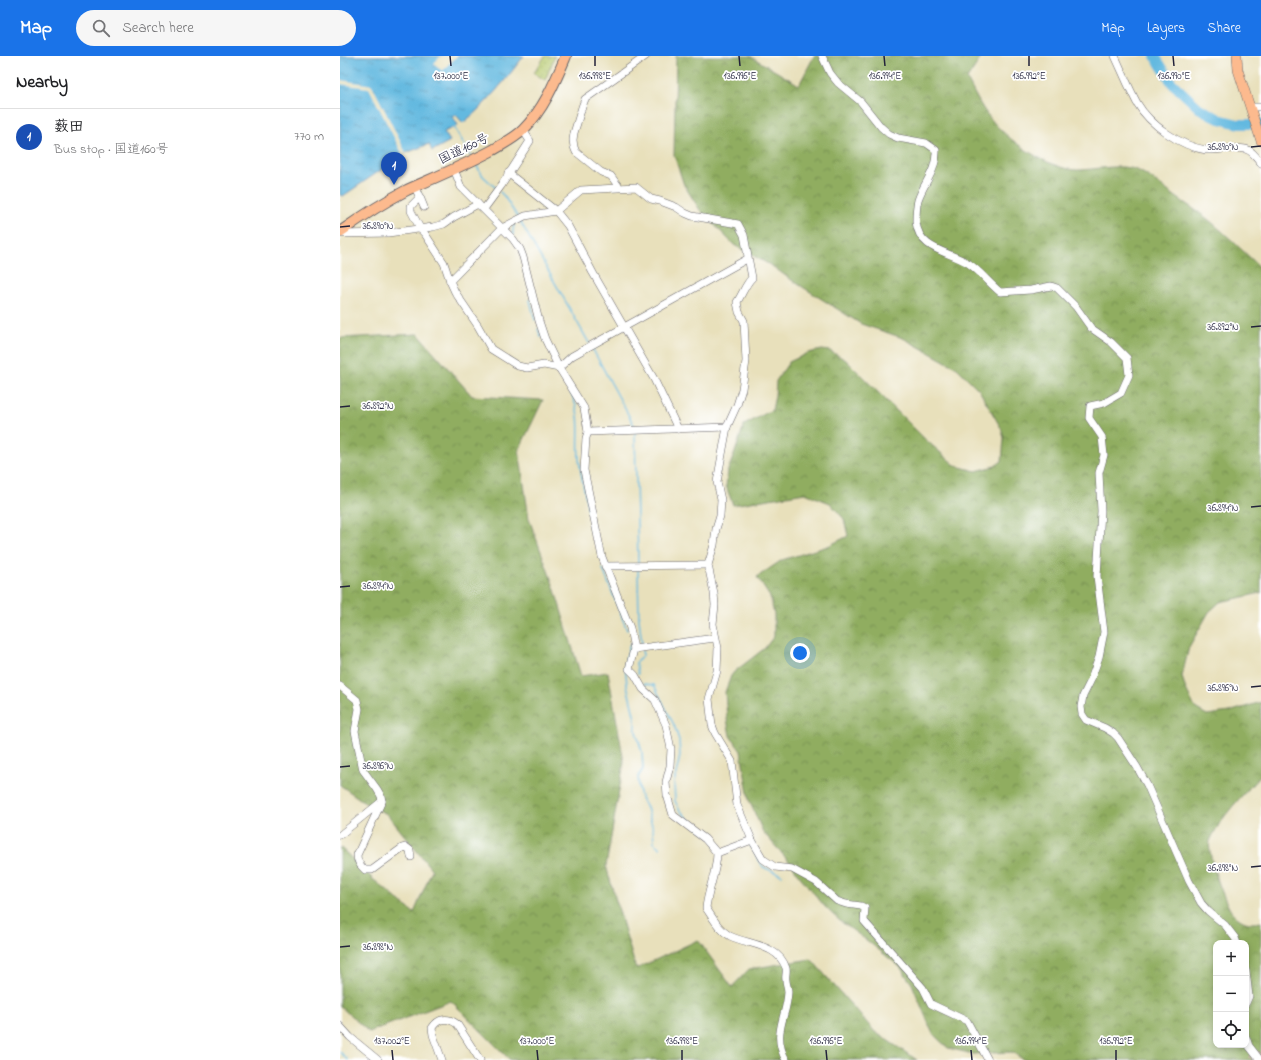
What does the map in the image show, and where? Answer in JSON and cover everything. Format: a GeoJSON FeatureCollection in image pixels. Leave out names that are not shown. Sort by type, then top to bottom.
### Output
{"type":"FeatureCollection","features":[{"type":"Feature","properties":{"kind":"highway","name":"国道160号"},"geometry":{"type":"LineString","coordinates":[[341,230],[381,205],[415,187],[480,157],[513,138],[523,130],[545,102],[566,56]]}},
{"type":"Feature","properties":{"kind":"main road"},"geometry":{"type":"LineString","coordinates":[[1237,56],[1238,70],[1261,141]]}},
{"type":"Feature","properties":{"kind":"street"},"geometry":{"type":"LineString","coordinates":[[619,187],[611,176],[601,172],[576,152],[573,140],[574,133],[585,99],[646,56]]}},
{"type":"Feature","properties":{"kind":"street"},"geometry":{"type":"LineString","coordinates":[[822,56],[830,73],[838,84],[861,102],[881,127],[889,134],[898,138],[926,143],[936,150],[937,160],[920,195],[915,210],[917,229],[920,236],[927,244],[968,263],[1000,292],[1031,290],[1051,286],[1056,288],[1076,307],[1091,328],[1112,342],[1127,358],[1129,375],[1121,393],[1104,403],[1090,406],[1089,418],[1102,437],[1104,455],[1099,473],[1101,511],[1098,576],[1104,632],[1100,657],[1083,696],[1081,707],[1082,714],[1086,720],[1113,733],[1130,755],[1147,785],[1189,881],[1201,903],[1225,925],[1235,940]]}},
{"type":"Feature","properties":{"kind":"street"},"geometry":{"type":"LineString","coordinates":[[1115,56],[1138,103],[1148,117],[1159,127],[1180,142],[1193,147],[1207,150],[1246,149],[1261,163]]}},
{"type":"Feature","properties":{"kind":"street"},"geometry":{"type":"LineString","coordinates":[[1251,109],[1261,107]]}},
{"type":"Feature","properties":{"kind":"street"},"geometry":{"type":"LineString","coordinates":[[341,230],[366,235],[421,230],[444,224],[454,217],[492,200],[530,141],[523,130]]}},
{"type":"Feature","properties":{"kind":"street"},"geometry":{"type":"LineString","coordinates":[[454,169],[461,187],[502,228],[520,249],[524,257],[538,321],[545,339],[559,368],[584,408],[588,432],[586,438],[584,470],[594,523],[605,566],[628,623],[634,649],[629,669],[636,675],[643,689],[655,700],[666,725],[671,749],[670,766],[666,782],[670,808],[673,815],[705,839],[717,852],[717,861],[707,894],[706,908],[722,930],[730,936],[757,944],[777,953],[786,968],[788,994],[778,1038],[786,1060]]}},
{"type":"Feature","properties":{"kind":"street"},"geometry":{"type":"LineString","coordinates":[[508,173],[556,211],[568,226],[596,279],[654,379],[678,429]]}},
{"type":"Feature","properties":{"kind":"street"},"geometry":{"type":"LineString","coordinates":[[415,187],[424,207],[420,197],[411,206],[411,211],[421,230],[442,259],[450,281],[460,300],[478,326],[491,349],[518,366],[527,368],[544,365],[559,368]]}},
{"type":"Feature","properties":{"kind":"street"},"geometry":{"type":"LineString","coordinates":[[450,281],[502,228],[526,216],[556,211],[582,190],[636,187],[652,200],[666,203],[692,216],[738,224],[744,235],[747,259],[752,278],[749,280],[744,292],[737,302],[739,312],[744,321],[746,361],[742,388],[737,405],[727,427],[717,482],[721,500],[720,516],[708,566],[714,593],[715,605],[713,624],[718,648],[717,671],[709,699],[712,725],[715,733],[732,761],[737,805],[752,840],[763,859],[775,867],[792,870],[816,882],[837,901],[864,908],[864,921],[923,988],[932,1004],[967,1020],[988,1060]]}},
{"type":"Feature","properties":{"kind":"street"},"geometry":{"type":"LineString","coordinates":[[559,368],[572,356],[625,328],[747,259]]}},
{"type":"Feature","properties":{"kind":"street"},"geometry":{"type":"LineString","coordinates":[[588,432],[727,427]]}},
{"type":"Feature","properties":{"kind":"street"},"geometry":{"type":"LineString","coordinates":[[605,566],[708,566]]}},
{"type":"Feature","properties":{"kind":"street"},"geometry":{"type":"LineString","coordinates":[[634,649],[715,638]]}},
{"type":"Feature","properties":{"kind":"street"},"geometry":{"type":"LineString","coordinates":[[340,686],[357,700],[359,709],[355,731],[362,770],[377,789],[382,801],[357,855],[359,865],[365,870],[372,870],[402,848],[406,847],[410,850],[412,857]]}},
{"type":"Feature","properties":{"kind":"street"},"geometry":{"type":"LineString","coordinates":[[340,835],[382,801]]}},
{"type":"Feature","properties":{"kind":"street"},"geometry":{"type":"LineString","coordinates":[[717,852],[752,840]]}},
{"type":"Feature","properties":{"kind":"street"},"geometry":{"type":"LineString","coordinates":[[442,1060],[432,1028],[436,1022],[447,1019],[452,1020],[457,1024],[480,1060]]}},
{"type":"Feature","properties":{"kind":"street"},"geometry":{"type":"LineString","coordinates":[[340,1026],[350,1037],[378,1060]]}},
{"type":"Feature","properties":{"kind":"street"},"geometry":{"type":"LineString","coordinates":[[361,1045],[371,1060]]}},
{"type":"Feature","properties":{"kind":"street"},"geometry":{"type":"LineString","coordinates":[[1249,1047],[1260,1060]]}},
{"type":"Feature","properties":{"kind":"green space"},"geometry":{"type":"Polygon","coordinates":[[[545,56],[555,56],[545,80],[534,73],[545,56]]]}},
{"type":"Feature","properties":{"kind":"green space"},"geometry":{"type":"Polygon","coordinates":[[[676,56],[750,56],[799,85],[814,56],[982,56],[967,79],[986,113],[997,127],[1017,144],[1041,159],[1054,165],[1066,168],[1084,170],[1107,167],[1123,167],[1142,172],[1209,220],[1261,268],[1261,593],[1220,602],[1209,612],[1189,647],[1182,676],[1185,687],[1195,708],[1207,715],[1229,712],[1261,702],[1261,775],[1220,823],[1214,832],[1209,847],[1216,876],[1231,911],[1245,922],[1261,922],[1261,1060],[1024,1060],[1012,1052],[973,1054],[948,1048],[932,1032],[912,984],[900,967],[840,921],[826,908],[793,866],[763,832],[749,800],[741,751],[730,736],[725,692],[734,672],[765,648],[774,636],[774,614],[770,597],[757,577],[782,560],[828,546],[848,536],[844,519],[830,503],[805,493],[733,505],[726,486],[728,470],[744,425],[772,410],[776,381],[789,362],[808,353],[822,350],[830,351],[846,360],[926,440],[956,466],[976,471],[995,466],[1002,461],[1004,438],[1001,428],[979,390],[957,368],[903,338],[861,324],[772,266],[734,245],[700,210],[684,185],[674,155],[676,56]]]}},
{"type":"Feature","properties":{"kind":"green space"},"geometry":{"type":"Polygon","coordinates":[[[418,334],[472,396],[543,400],[519,450],[529,519],[554,587],[581,676],[608,672],[624,762],[606,866],[636,969],[698,940],[732,987],[749,969],[811,959],[875,1032],[917,1060],[510,1060],[451,1001],[369,1032],[340,1006],[340,847],[374,880],[414,913],[432,870],[387,814],[370,806],[340,785],[340,338],[418,334]]]}},
{"type":"Feature","properties":{"kind":"water"},"geometry":{"type":"Polygon","coordinates":[[[340,56],[524,56],[472,116],[463,123],[456,115],[453,117],[458,125],[444,132],[450,141],[432,151],[429,144],[406,153],[343,196],[340,195],[340,56]]]}},
{"type":"Feature","properties":{"kind":"pier"},"geometry":{"type":"Polygon","coordinates":[[[441,56],[457,56],[442,71],[434,63],[441,56]]]}},
{"type":"Feature","properties":{"kind":"pier"},"geometry":{"type":"Polygon","coordinates":[[[340,80],[372,85],[406,153],[403,155],[369,88],[340,84],[340,80]]]}},
{"type":"Feature","properties":{"kind":"waterway"},"geometry":{"type":"LineString","coordinates":[[1155,56],[1172,83],[1199,108],[1219,119],[1238,124],[1261,124]]}},
{"type":"Feature","properties":{"kind":"waterway"},"geometry":{"type":"LineString","coordinates":[[454,127],[471,156]]}},
{"type":"Feature","properties":{"kind":"waterway"},"geometry":{"type":"LineString","coordinates":[[475,163],[483,176],[497,189]]}},
{"type":"Feature","properties":{"kind":"waterway"},"geometry":{"type":"LineString","coordinates":[[500,192],[518,218]]}},
{"type":"Feature","properties":{"kind":"waterway"},"geometry":{"type":"LineString","coordinates":[[520,221],[589,343]]}},
{"type":"Feature","properties":{"kind":"waterway"},"geometry":{"type":"LineString","coordinates":[[513,235],[514,225]]}},
{"type":"Feature","properties":{"kind":"waterway"},"geometry":{"type":"LineString","coordinates":[[530,300],[535,320]]}},
{"type":"Feature","properties":{"kind":"waterway"},"geometry":{"type":"LineString","coordinates":[[538,329],[541,337]]}},
{"type":"Feature","properties":{"kind":"waterway"},"geometry":{"type":"LineString","coordinates":[[592,348],[635,427]]}},
{"type":"Feature","properties":{"kind":"waterway"},"geometry":{"type":"LineString","coordinates":[[571,393],[577,410],[579,426],[579,459],[592,528]]}},
{"type":"Feature","properties":{"kind":"waterway"},"geometry":{"type":"LineString","coordinates":[[635,433],[638,563]]}},
{"type":"Feature","properties":{"kind":"waterway"},"geometry":{"type":"LineString","coordinates":[[603,569],[627,630]]}},
{"type":"Feature","properties":{"kind":"waterway"},"geometry":{"type":"LineString","coordinates":[[638,569],[639,619],[642,645]]}},
{"type":"Feature","properties":{"kind":"waterway"},"geometry":{"type":"LineString","coordinates":[[630,644],[625,664],[627,685],[635,719],[635,728],[642,752],[643,769],[638,777],[639,787],[641,798],[647,808],[653,829],[654,843],[660,848]]}},
{"type":"Feature","properties":{"kind":"waterway"},"geometry":{"type":"LineString","coordinates":[[638,674],[636,663],[643,655],[642,651]]}},
{"type":"Feature","properties":{"kind":"waterway"},"geometry":{"type":"LineString","coordinates":[[644,684],[654,685],[674,725],[679,740],[680,756],[674,783],[675,801],[679,809],[688,819],[710,836],[721,850]]}},
{"type":"Feature","properties":{"kind":"waterway"},"geometry":{"type":"LineString","coordinates":[[750,844],[763,867],[782,875]]}},
{"type":"Feature","properties":{"kind":"waterway"},"geometry":{"type":"LineString","coordinates":[[340,1052],[348,1060]]}},
{"type":"Feature","properties":{"kind":"tunnel"},"geometry":{"type":"LineString","coordinates":[[1254,1060],[1261,1047]]}},
{"type":"Feature","properties":{"kind":"place","name":"薮田"},"geometry":{"type":"Point","coordinates":[394,185]}}]}
